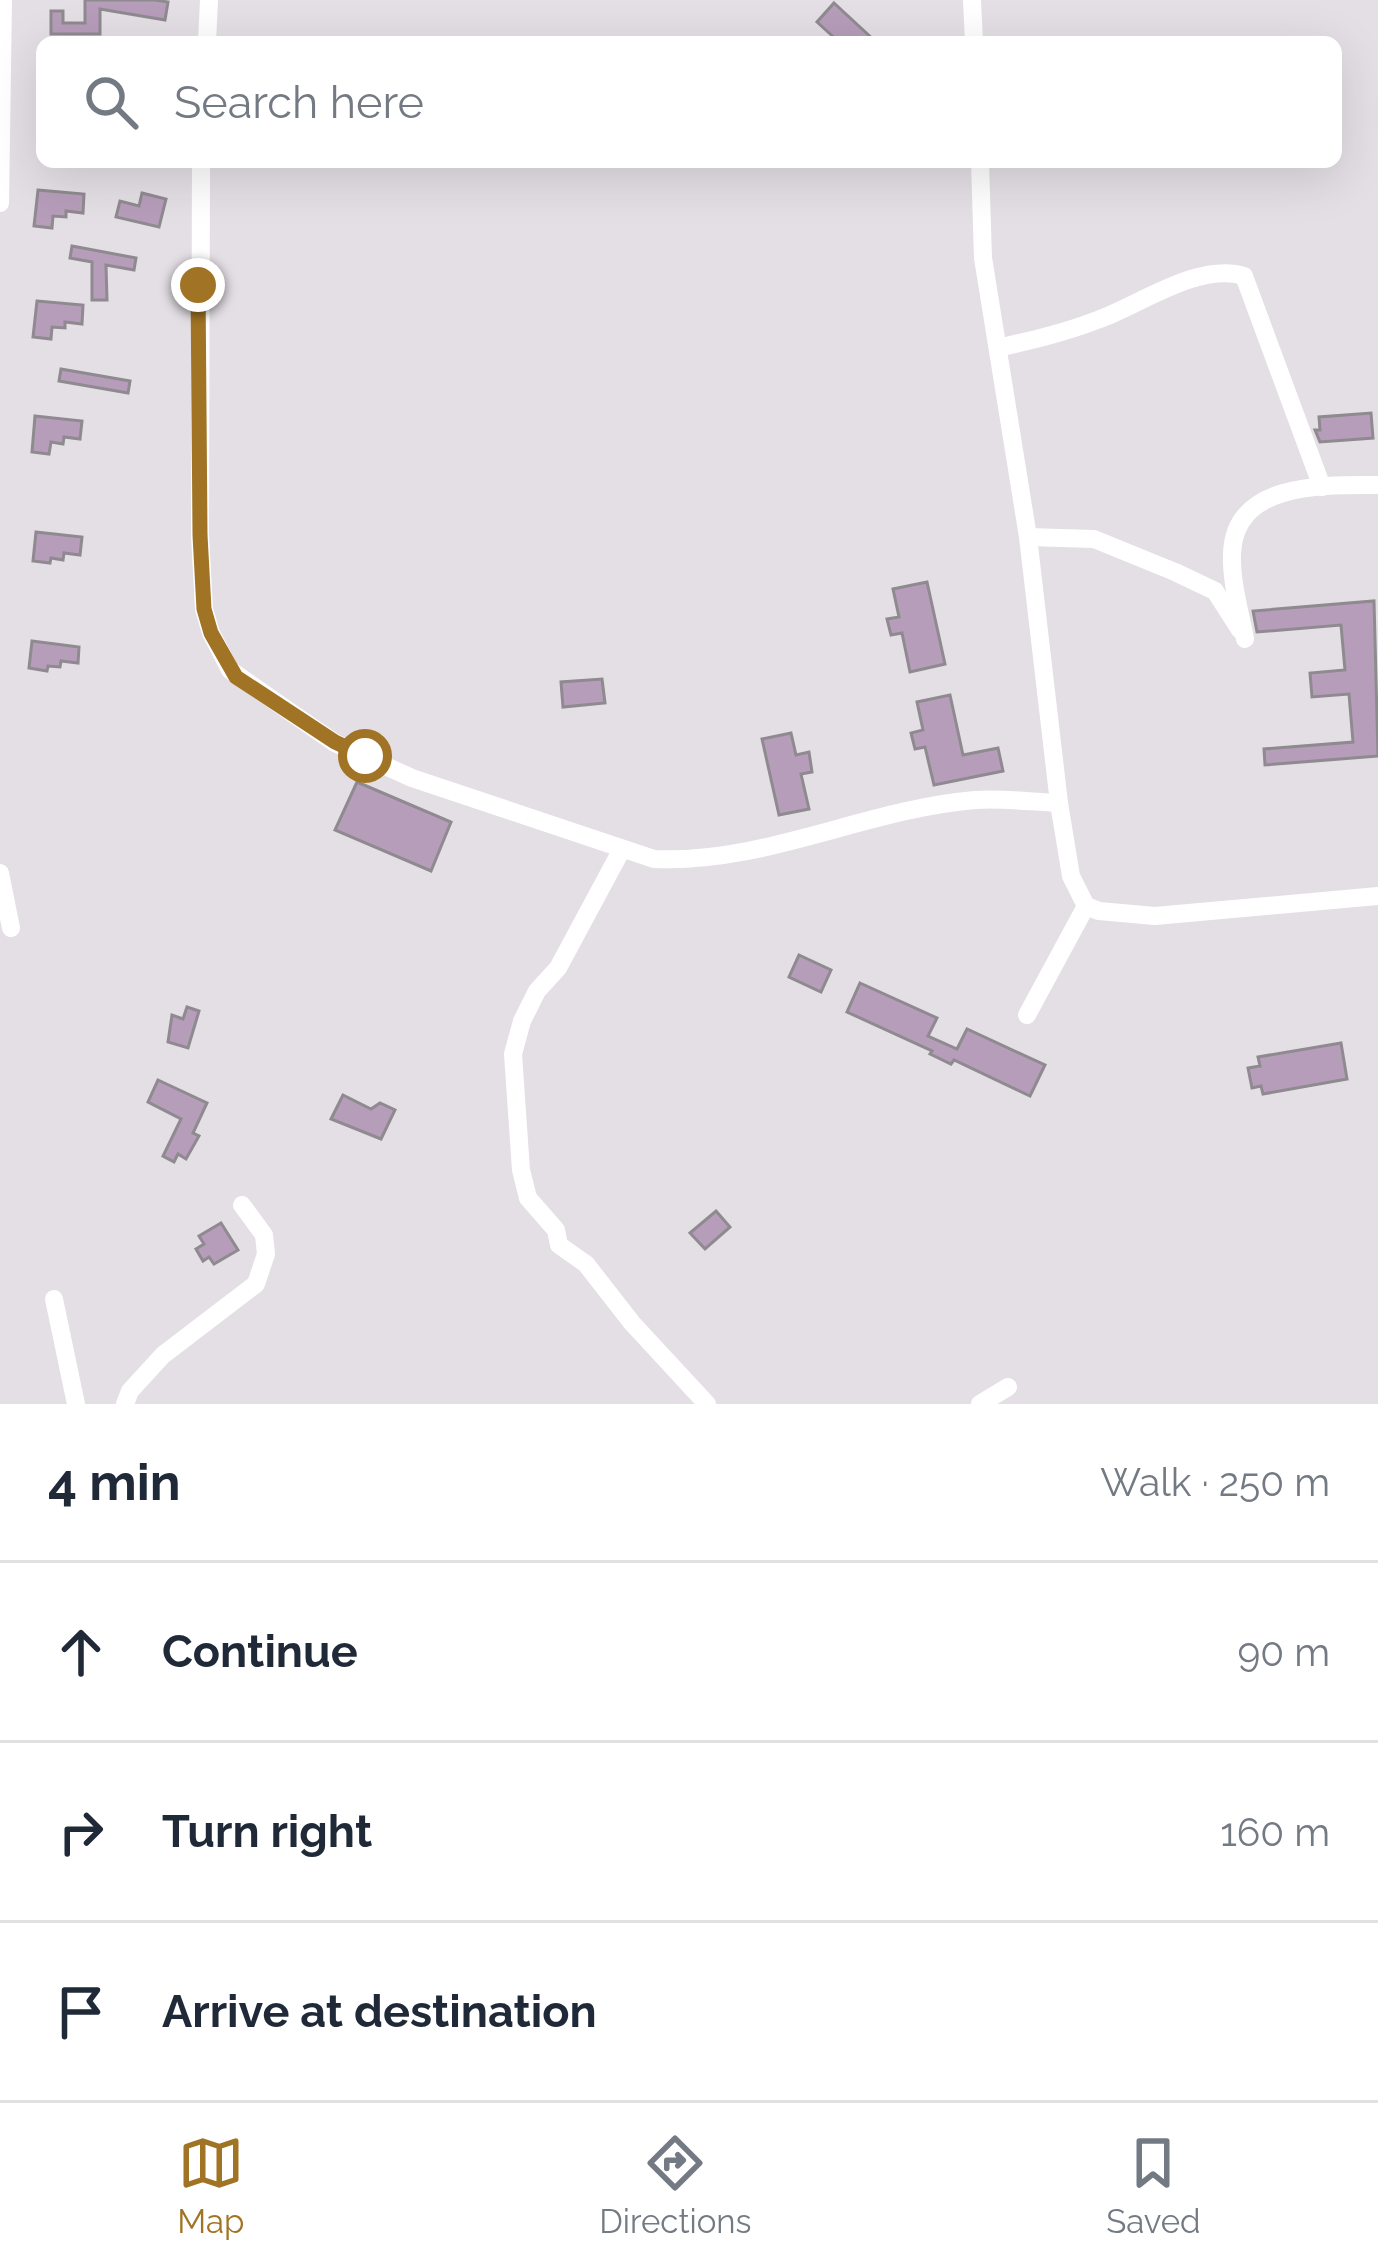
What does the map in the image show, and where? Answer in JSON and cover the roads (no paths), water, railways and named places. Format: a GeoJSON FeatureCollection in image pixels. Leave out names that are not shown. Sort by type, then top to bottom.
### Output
{"type":"FeatureCollection","features":[{"type":"Feature","properties":{"kind":"street"},"geometry":{"type":"LineString","coordinates":[[0,202],[3,0]]}},
{"type":"Feature","properties":{"kind":"street"},"geometry":{"type":"LineString","coordinates":[[207,36],[209,0]]}},
{"type":"Feature","properties":{"kind":"street"},"geometry":{"type":"LineString","coordinates":[[972,0],[974,36]]}},
{"type":"Feature","properties":{"kind":"street"},"geometry":{"type":"LineString","coordinates":[[201,168],[204,609],[230,670],[335,742],[396,771],[654,859],[693,861],[959,802],[1060,803]]}},
{"type":"Feature","properties":{"kind":"street"},"geometry":{"type":"LineString","coordinates":[[980,168],[983,258],[1028,537],[1060,803],[1071,876],[1086,906],[1155,916],[1378,896]]}},
{"type":"Feature","properties":{"kind":"street"},"geometry":{"type":"LineString","coordinates":[[998,348],[1054,335],[1209,275],[1229,271],[1244,276],[1322,487]]}},
{"type":"Feature","properties":{"kind":"street"},"geometry":{"type":"LineString","coordinates":[[1028,537],[1094,538],[1215,591],[1245,640],[1232,555],[1242,524],[1259,502],[1322,487],[1378,485]]}},
{"type":"Feature","properties":{"kind":"street"},"geometry":{"type":"LineString","coordinates":[[622,849],[558,968],[537,992],[522,1022],[513,1054],[521,1171],[528,1198],[556,1230],[559,1245],[586,1264],[632,1323],[707,1404]]}},
{"type":"Feature","properties":{"kind":"street"},"geometry":{"type":"LineString","coordinates":[[0,873],[11,928]]}},
{"type":"Feature","properties":{"kind":"street"},"geometry":{"type":"LineString","coordinates":[[1028,1015],[1086,906]]}},
{"type":"Feature","properties":{"kind":"street"},"geometry":{"type":"LineString","coordinates":[[125,1404],[130,1390],[163,1355],[256,1284],[266,1254],[263,1235],[242,1205]]}},
{"type":"Feature","properties":{"kind":"street"},"geometry":{"type":"LineString","coordinates":[[54,1299],[76,1404]]}},
{"type":"Feature","properties":{"kind":"street"},"geometry":{"type":"LineString","coordinates":[[980,1404],[1008,1387]]}}]}
